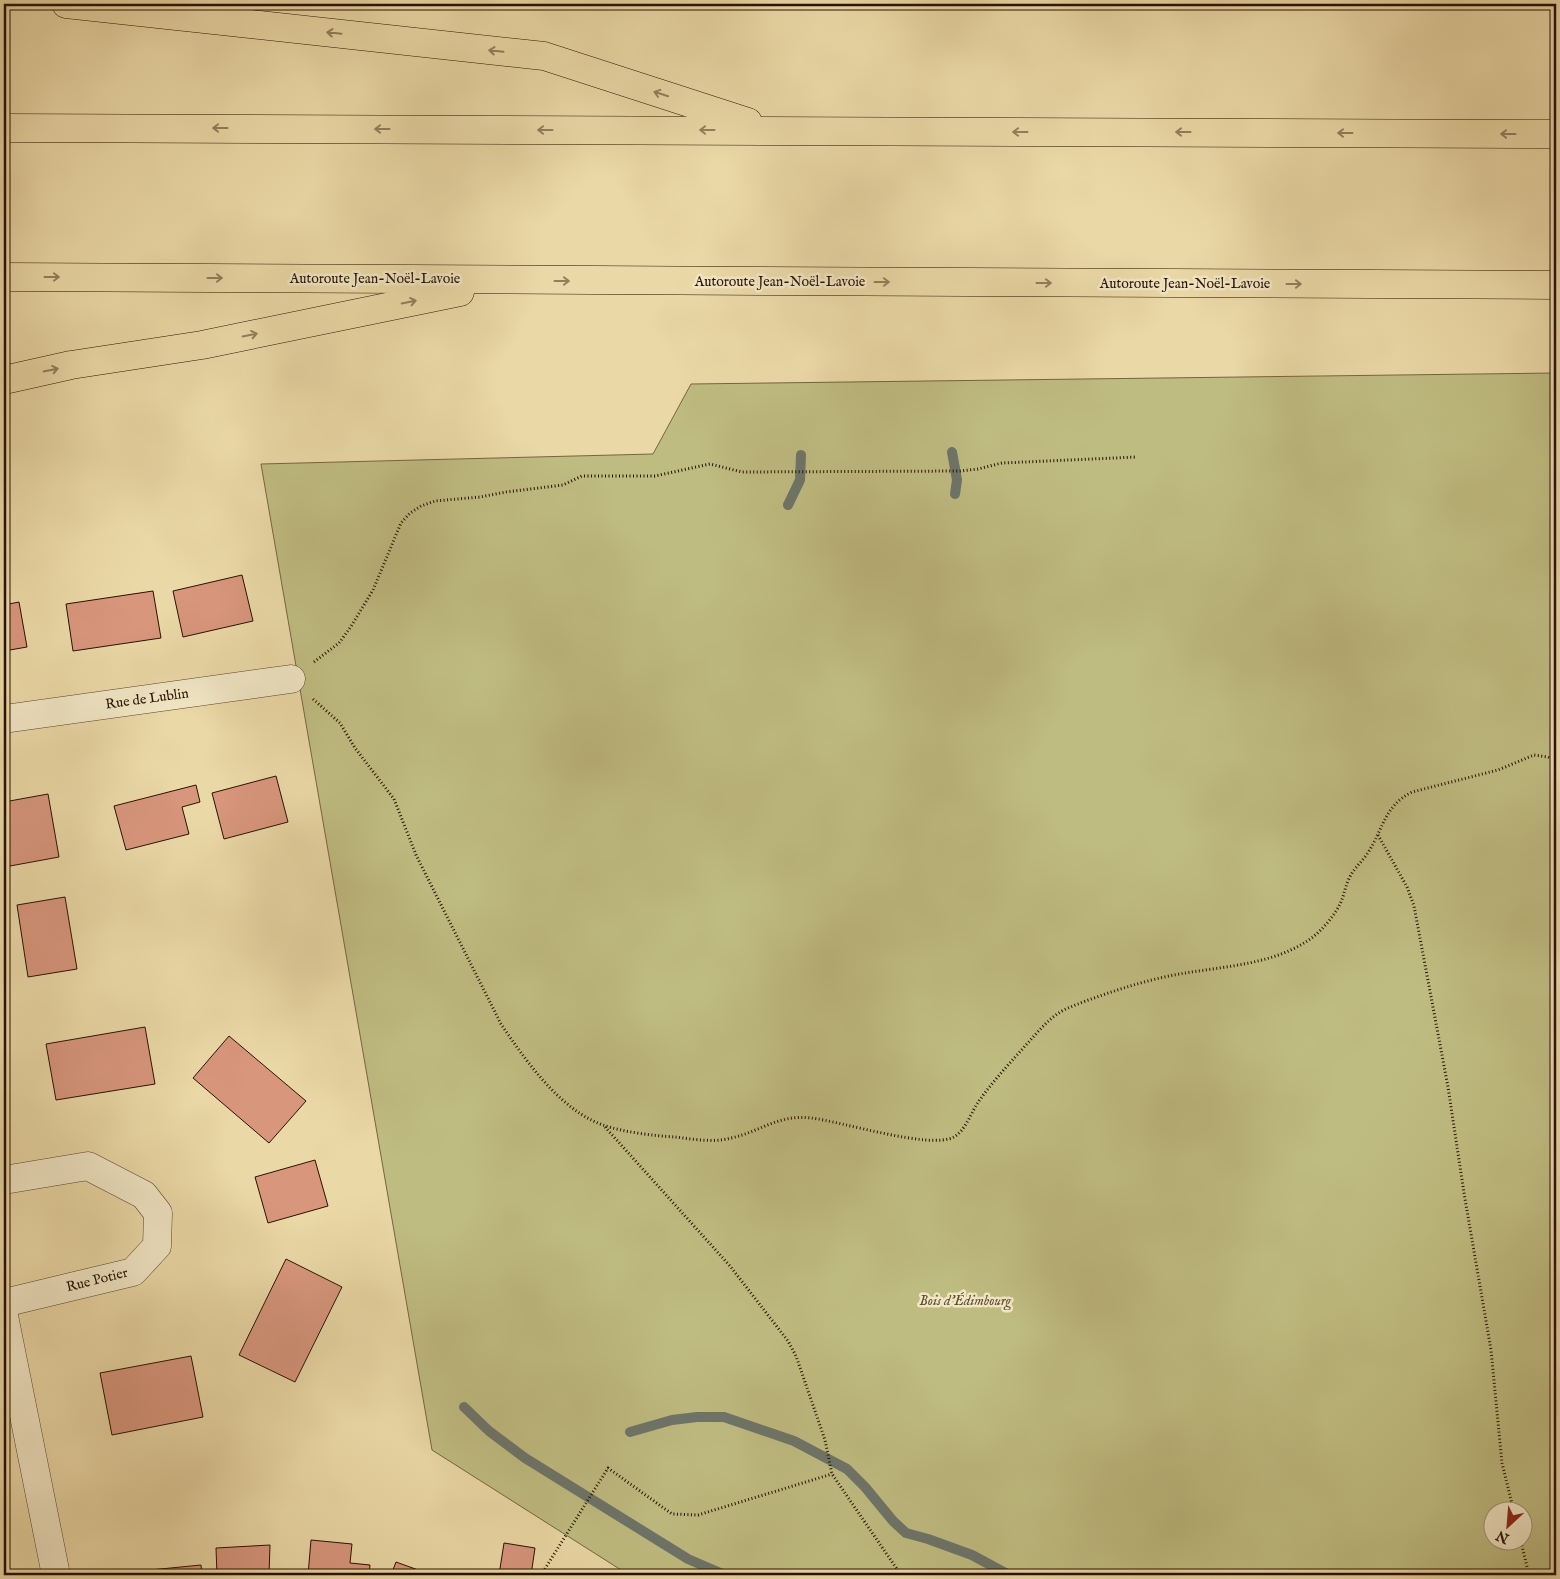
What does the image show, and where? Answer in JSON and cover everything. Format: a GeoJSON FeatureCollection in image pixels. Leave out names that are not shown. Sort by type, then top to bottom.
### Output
{"type":"FeatureCollection","features":[{"type":"Feature","properties":{"kind":"highway"},"geometry":{"type":"LineString","coordinates":[[66,4],[544,56],[773,130]]}},
{"type":"Feature","properties":{"kind":"highway"},"geometry":{"type":"LineString","coordinates":[[4,128],[1556,134]]}},
{"type":"Feature","properties":{"kind":"highway","name":"Autoroute Jean-Noël-Lavoie"},"geometry":{"type":"LineString","coordinates":[[4,277],[1556,285]]}},
{"type":"Feature","properties":{"kind":"highway"},"geometry":{"type":"LineString","coordinates":[[4,380],[71,366],[202,345],[513,281]]}},
{"type":"Feature","properties":{"kind":"street","name":"Rue de Lublin"},"geometry":{"type":"LineString","coordinates":[[4,719],[291,679]]}},
{"type":"Feature","properties":{"kind":"street","name":"Rue Potier"},"geometry":{"type":"LineString","coordinates":[[4,1180],[88,1166],[144,1195],[158,1212],[157,1246],[133,1272],[4,1303]]}},
{"type":"Feature","properties":{"kind":"street"},"geometry":{"type":"LineString","coordinates":[[4,1316],[56,1575]]}},
{"type":"Feature","properties":{"kind":"path"},"geometry":{"type":"LineString","coordinates":[[1137,457],[1002,463],[960,471],[742,472],[710,464],[655,476],[582,476],[563,486],[435,501],[416,509],[401,523],[373,590],[339,642],[291,679],[340,723],[355,748],[394,799],[416,855],[501,1024],[518,1050],[564,1100],[584,1116],[604,1126],[667,1137],[725,1139],[786,1118],[810,1117],[864,1130],[930,1140],[946,1139],[955,1136],[964,1127],[985,1092],[1008,1064],[1046,1023],[1062,1011],[1149,980],[1251,963],[1273,957],[1295,948],[1315,936],[1342,901],[1348,880],[1356,866],[1366,855],[1389,810],[1399,798],[1412,792],[1498,770],[1534,755],[1548,757],[1556,761]]}},
{"type":"Feature","properties":{"kind":"path"},"geometry":{"type":"LineString","coordinates":[[1378,834],[1407,887],[1414,906],[1448,1087],[1491,1350],[1502,1463],[1512,1502]]}},
{"type":"Feature","properties":{"kind":"path"},"geometry":{"type":"LineString","coordinates":[[604,1126],[730,1266],[788,1341],[796,1356],[825,1440],[832,1474],[901,1575]]}},
{"type":"Feature","properties":{"kind":"path"},"geometry":{"type":"LineString","coordinates":[[541,1575],[608,1468],[672,1514],[698,1514],[832,1474]]}},
{"type":"Feature","properties":{"kind":"path"},"geometry":{"type":"LineString","coordinates":[[1523,1552],[1529,1575]]}},
{"type":"Feature","properties":{"kind":"green space","name":"Bois d'Édimbourg"},"geometry":{"type":"Polygon","coordinates":[[[1556,373],[1556,1575],[629,1575],[432,1450],[261,464],[653,454],[691,384],[1556,373]]]}},
{"type":"Feature","properties":{"kind":"building"},"geometry":{"type":"Polygon","coordinates":[[[242,575],[253,621],[183,637],[173,591],[242,575]]]}},
{"type":"Feature","properties":{"kind":"building"},"geometry":{"type":"Polygon","coordinates":[[[153,591],[161,638],[73,651],[66,604],[153,591]]]}},
{"type":"Feature","properties":{"kind":"building"},"geometry":{"type":"Polygon","coordinates":[[[19,602],[27,647],[4,651],[4,605],[19,602]]]}},
{"type":"Feature","properties":{"kind":"building"},"geometry":{"type":"Polygon","coordinates":[[[276,776],[288,822],[224,839],[212,793],[276,776]]]}},
{"type":"Feature","properties":{"kind":"building"},"geometry":{"type":"Polygon","coordinates":[[[196,785],[200,802],[182,807],[189,834],[126,850],[114,806],[196,785]]]}},
{"type":"Feature","properties":{"kind":"building"},"geometry":{"type":"Polygon","coordinates":[[[48,794],[59,857],[10,866],[4,830],[4,802],[48,794]]]}},
{"type":"Feature","properties":{"kind":"building"},"geometry":{"type":"Polygon","coordinates":[[[65,897],[77,969],[28,977],[17,905],[65,897]]]}},
{"type":"Feature","properties":{"kind":"building"},"geometry":{"type":"Polygon","coordinates":[[[145,1027],[155,1084],[56,1100],[46,1044],[145,1027]]]}},
{"type":"Feature","properties":{"kind":"building"},"geometry":{"type":"Polygon","coordinates":[[[229,1036],[306,1101],[269,1143],[193,1078],[229,1036]]]}},
{"type":"Feature","properties":{"kind":"building"},"geometry":{"type":"Polygon","coordinates":[[[315,1160],[328,1206],[268,1223],[255,1177],[315,1160]]]}},
{"type":"Feature","properties":{"kind":"building"},"geometry":{"type":"Polygon","coordinates":[[[286,1259],[342,1287],[295,1382],[239,1355],[286,1259]]]}},
{"type":"Feature","properties":{"kind":"building"},"geometry":{"type":"Polygon","coordinates":[[[191,1356],[203,1417],[112,1435],[100,1373],[191,1356]]]}},
{"type":"Feature","properties":{"kind":"building"},"geometry":{"type":"Polygon","coordinates":[[[311,1540],[352,1544],[350,1563],[370,1565],[369,1575],[308,1575],[311,1540]]]}},
{"type":"Feature","properties":{"kind":"building"},"geometry":{"type":"Polygon","coordinates":[[[504,1543],[535,1548],[531,1575],[499,1575],[504,1543]]]}},
{"type":"Feature","properties":{"kind":"building"},"geometry":{"type":"Polygon","coordinates":[[[270,1545],[269,1575],[217,1575],[216,1548],[270,1545]]]}},
{"type":"Feature","properties":{"kind":"building"},"geometry":{"type":"Polygon","coordinates":[[[396,1562],[432,1575],[391,1575],[396,1562]]]}},
{"type":"Feature","properties":{"kind":"building"},"geometry":{"type":"Polygon","coordinates":[[[201,1565],[202,1575],[141,1575],[140,1571],[201,1565]]]}},
{"type":"Feature","properties":{"kind":"waterway"},"geometry":{"type":"LineString","coordinates":[[952,452],[957,480],[955,494]]}},
{"type":"Feature","properties":{"kind":"waterway"},"geometry":{"type":"LineString","coordinates":[[788,505],[800,480],[801,455]]}},
{"type":"Feature","properties":{"kind":"waterway"},"geometry":{"type":"LineString","coordinates":[[464,1407],[489,1431],[525,1458],[688,1559],[725,1575]]}},
{"type":"Feature","properties":{"kind":"waterway"},"geometry":{"type":"LineString","coordinates":[[630,1432],[672,1420],[697,1417],[724,1417],[794,1441],[847,1469],[906,1533],[972,1555],[1009,1575]]}}]}
